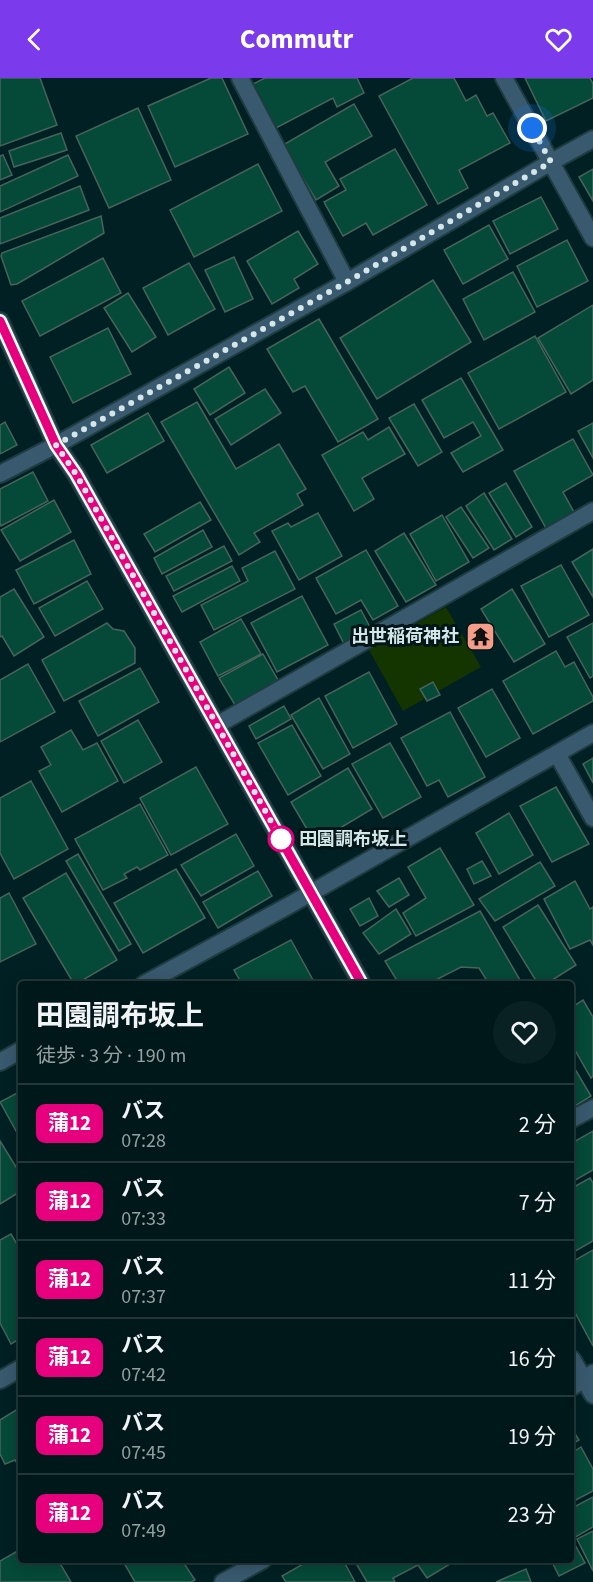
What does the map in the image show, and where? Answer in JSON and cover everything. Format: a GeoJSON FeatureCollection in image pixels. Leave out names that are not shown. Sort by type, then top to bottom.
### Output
{"type":"FeatureCollection","features":[{"type":"Feature","properties":{"kind":"street"},"geometry":{"type":"LineString","coordinates":[[240,78],[347,282]]}},
{"type":"Feature","properties":{"kind":"street"},"geometry":{"type":"LineString","coordinates":[[504,78],[593,238]]}},
{"type":"Feature","properties":{"kind":"street"},"geometry":{"type":"LineString","coordinates":[[0,474],[347,282],[593,139]]}},
{"type":"Feature","properties":{"kind":"street"},"geometry":{"type":"LineString","coordinates":[[0,321],[56,445],[82,485],[360,981]]}},
{"type":"Feature","properties":{"kind":"street"},"geometry":{"type":"LineString","coordinates":[[217,725],[593,511]]}},
{"type":"Feature","properties":{"kind":"street"},"geometry":{"type":"LineString","coordinates":[[150,981],[311,893],[593,733]]}},
{"type":"Feature","properties":{"kind":"street"},"geometry":{"type":"LineString","coordinates":[[556,753],[593,818]]}},
{"type":"Feature","properties":{"kind":"street"},"geometry":{"type":"LineString","coordinates":[[0,1062],[18,1052]]}},
{"type":"Feature","properties":{"kind":"street"},"geometry":{"type":"LineString","coordinates":[[574,1118],[593,1108]]}},
{"type":"Feature","properties":{"kind":"street"},"geometry":{"type":"LineString","coordinates":[[574,1363],[593,1395]]}},
{"type":"Feature","properties":{"kind":"street"},"geometry":{"type":"LineString","coordinates":[[0,1380],[18,1370]]}},
{"type":"Feature","properties":{"kind":"street"},"geometry":{"type":"LineString","coordinates":[[224,1582],[258,1563]]}},
{"type":"Feature","properties":{"kind":"green space"},"geometry":{"type":"Polygon","coordinates":[[[446,607],[481,667],[403,711],[369,650],[446,607]]]}},
{"type":"Feature","properties":{"kind":"building"},"geometry":{"type":"Polygon","coordinates":[[[0,78],[40,78],[57,125],[0,146],[0,78]]]}},
{"type":"Feature","properties":{"kind":"building"},"geometry":{"type":"Polygon","coordinates":[[[211,78],[222,78],[248,134],[175,167],[148,106],[211,78]]]}},
{"type":"Feature","properties":{"kind":"building"},"geometry":{"type":"Polygon","coordinates":[[[265,78],[357,78],[364,93],[337,107],[333,98],[274,129],[251,85],[265,78]]]}},
{"type":"Feature","properties":{"kind":"building"},"geometry":{"type":"Polygon","coordinates":[[[413,78],[454,78],[466,101],[476,95],[487,116],[493,113],[510,143],[459,170],[468,188],[438,204],[379,96],[413,78]]]}},
{"type":"Feature","properties":{"kind":"building"},"geometry":{"type":"Polygon","coordinates":[[[525,78],[590,78],[593,84],[593,98],[546,121],[525,78]]]}},
{"type":"Feature","properties":{"kind":"building"},"geometry":{"type":"Polygon","coordinates":[[[354,104],[372,136],[325,162],[339,186],[316,200],[283,145],[354,104]]]}},
{"type":"Feature","properties":{"kind":"building"},"geometry":{"type":"Polygon","coordinates":[[[138,108],[171,180],[109,208],[76,136],[138,108]]]}},
{"type":"Feature","properties":{"kind":"building"},"geometry":{"type":"Polygon","coordinates":[[[61,133],[67,150],[14,167],[9,151],[61,133]]]}},
{"type":"Feature","properties":{"kind":"building"},"geometry":{"type":"Polygon","coordinates":[[[395,149],[427,205],[373,235],[366,223],[343,236],[324,202],[346,190],[340,179],[395,149]]]}},
{"type":"Feature","properties":{"kind":"building"},"geometry":{"type":"Polygon","coordinates":[[[3,155],[12,175],[0,180],[0,156],[3,155]]]}},
{"type":"Feature","properties":{"kind":"building"},"geometry":{"type":"Polygon","coordinates":[[[68,155],[78,176],[0,212],[0,186],[68,155]]]}},
{"type":"Feature","properties":{"kind":"building"},"geometry":{"type":"Polygon","coordinates":[[[258,164],[282,211],[194,257],[170,210],[258,164]]]}},
{"type":"Feature","properties":{"kind":"building"},"geometry":{"type":"Polygon","coordinates":[[[593,169],[593,201],[579,177],[593,169]]]}},
{"type":"Feature","properties":{"kind":"building"},"geometry":{"type":"Polygon","coordinates":[[[80,186],[89,210],[0,244],[0,218],[80,186]]]}},
{"type":"Feature","properties":{"kind":"building"},"geometry":{"type":"Polygon","coordinates":[[[541,197],[558,229],[510,254],[493,221],[541,197]]]}},
{"type":"Feature","properties":{"kind":"building"},"geometry":{"type":"Polygon","coordinates":[[[101,216],[104,233],[17,284],[11,285],[2,253],[101,216]]]}},
{"type":"Feature","properties":{"kind":"building"},"geometry":{"type":"Polygon","coordinates":[[[489,225],[508,259],[463,284],[444,250],[489,225]]]}},
{"type":"Feature","properties":{"kind":"building"},"geometry":{"type":"Polygon","coordinates":[[[298,231],[318,264],[294,279],[299,288],[272,304],[247,261],[298,231]]]}},
{"type":"Feature","properties":{"kind":"building"},"geometry":{"type":"Polygon","coordinates":[[[567,240],[588,281],[537,307],[517,266],[567,240]]]}},
{"type":"Feature","properties":{"kind":"building"},"geometry":{"type":"Polygon","coordinates":[[[234,257],[253,299],[225,312],[205,270],[234,257]]]}},
{"type":"Feature","properties":{"kind":"building"},"geometry":{"type":"Polygon","coordinates":[[[103,258],[121,293],[40,336],[22,301],[103,258]]]}},
{"type":"Feature","properties":{"kind":"building"},"geometry":{"type":"Polygon","coordinates":[[[189,263],[215,309],[168,335],[143,288],[189,263]]]}},
{"type":"Feature","properties":{"kind":"building"},"geometry":{"type":"Polygon","coordinates":[[[513,272],[535,312],[484,340],[463,299],[513,272]]]}},
{"type":"Feature","properties":{"kind":"building"},"geometry":{"type":"Polygon","coordinates":[[[433,280],[471,342],[377,399],[340,338],[433,280]]]}},
{"type":"Feature","properties":{"kind":"building"},"geometry":{"type":"Polygon","coordinates":[[[128,293],[156,337],[132,352],[104,308],[128,293]]]}},
{"type":"Feature","properties":{"kind":"building"},"geometry":{"type":"Polygon","coordinates":[[[593,305],[593,380],[571,394],[538,338],[593,305]]]}},
{"type":"Feature","properties":{"kind":"building"},"geometry":{"type":"Polygon","coordinates":[[[319,319],[378,419],[338,442],[305,386],[293,392],[267,349],[319,319]]]}},
{"type":"Feature","properties":{"kind":"building"},"geometry":{"type":"Polygon","coordinates":[[[108,328],[131,374],[73,403],[50,357],[108,328]]]}},
{"type":"Feature","properties":{"kind":"building"},"geometry":{"type":"Polygon","coordinates":[[[535,336],[566,392],[499,429],[468,373],[535,336]]]}},
{"type":"Feature","properties":{"kind":"building"},"geometry":{"type":"Polygon","coordinates":[[[229,367],[245,393],[210,415],[194,389],[229,367]]]}},
{"type":"Feature","properties":{"kind":"building"},"geometry":{"type":"Polygon","coordinates":[[[461,378],[503,450],[463,472],[451,453],[481,436],[473,422],[444,438],[422,400],[461,378]]]}},
{"type":"Feature","properties":{"kind":"building"},"geometry":{"type":"Polygon","coordinates":[[[265,389],[281,413],[231,445],[215,419],[265,389]]]}},
{"type":"Feature","properties":{"kind":"building"},"geometry":{"type":"Polygon","coordinates":[[[197,402],[236,469],[279,444],[306,489],[297,494],[303,505],[254,533],[260,542],[239,555],[161,422],[197,402]]]}},
{"type":"Feature","properties":{"kind":"building"},"geometry":{"type":"Polygon","coordinates":[[[414,404],[442,452],[418,466],[389,418],[414,404]]]}},
{"type":"Feature","properties":{"kind":"building"},"geometry":{"type":"Polygon","coordinates":[[[148,413],[164,441],[107,473],[91,445],[148,413]]]}},
{"type":"Feature","properties":{"kind":"building"},"geometry":{"type":"Polygon","coordinates":[[[5,422],[17,445],[0,454],[0,425],[5,422]]]}},
{"type":"Feature","properties":{"kind":"building"},"geometry":{"type":"Polygon","coordinates":[[[593,423],[593,458],[578,431],[593,423]]]}},
{"type":"Feature","properties":{"kind":"building"},"geometry":{"type":"Polygon","coordinates":[[[389,427],[405,454],[362,478],[374,499],[354,511],[322,455],[363,432],[368,440],[389,427]]]}},
{"type":"Feature","properties":{"kind":"building"},"geometry":{"type":"Polygon","coordinates":[[[573,439],[593,475],[563,492],[575,514],[547,530],[514,471],[573,439]]]}},
{"type":"Feature","properties":{"kind":"building"},"geometry":{"type":"Polygon","coordinates":[[[33,472],[48,501],[1,526],[0,489],[33,472]]]}},
{"type":"Feature","properties":{"kind":"building"},"geometry":{"type":"Polygon","coordinates":[[[506,483],[532,527],[516,537],[489,493],[506,483]]]}},
{"type":"Feature","properties":{"kind":"building"},"geometry":{"type":"Polygon","coordinates":[[[484,493],[512,539],[494,550],[466,506],[484,493]]]}},
{"type":"Feature","properties":{"kind":"building"},"geometry":{"type":"Polygon","coordinates":[[[54,500],[71,532],[20,561],[1,530],[54,500]]]}},
{"type":"Feature","properties":{"kind":"building"},"geometry":{"type":"Polygon","coordinates":[[[200,502],[211,520],[155,552],[144,534],[200,502]]]}},
{"type":"Feature","properties":{"kind":"building"},"geometry":{"type":"Polygon","coordinates":[[[461,507],[489,548],[473,558],[446,517],[461,507]]]}},
{"type":"Feature","properties":{"kind":"building"},"geometry":{"type":"Polygon","coordinates":[[[318,513],[342,556],[299,580],[272,531],[288,523],[291,527],[318,513]]]}},
{"type":"Feature","properties":{"kind":"building"},"geometry":{"type":"Polygon","coordinates":[[[442,515],[469,562],[436,581],[410,534],[442,515]]]}},
{"type":"Feature","properties":{"kind":"building"},"geometry":{"type":"Polygon","coordinates":[[[203,530],[212,547],[162,574],[154,558],[203,530]]]}},
{"type":"Feature","properties":{"kind":"building"},"geometry":{"type":"Polygon","coordinates":[[[404,533],[436,585],[406,602],[375,551],[404,533]]]}},
{"type":"Feature","properties":{"kind":"building"},"geometry":{"type":"Polygon","coordinates":[[[74,540],[91,574],[34,604],[16,570],[74,540]]]}},
{"type":"Feature","properties":{"kind":"building"},"geometry":{"type":"Polygon","coordinates":[[[224,546],[232,561],[174,591],[166,576],[224,546]]]}},
{"type":"Feature","properties":{"kind":"building"},"geometry":{"type":"Polygon","coordinates":[[[593,549],[593,597],[572,562],[593,549]]]}},
{"type":"Feature","properties":{"kind":"building"},"geometry":{"type":"Polygon","coordinates":[[[366,550],[398,606],[373,620],[361,600],[336,614],[316,578],[366,550]]]}},
{"type":"Feature","properties":{"kind":"building"},"geometry":{"type":"Polygon","coordinates":[[[275,551],[295,589],[214,630],[201,605],[248,581],[242,568],[275,551]]]}},
{"type":"Feature","properties":{"kind":"building"},"geometry":{"type":"Polygon","coordinates":[[[561,565],[589,615],[549,637],[521,586],[561,565]]]}},
{"type":"Feature","properties":{"kind":"building"},"geometry":{"type":"Polygon","coordinates":[[[232,566],[240,581],[182,612],[173,596],[232,566]]]}},
{"type":"Feature","properties":{"kind":"building"},"geometry":{"type":"Polygon","coordinates":[[[87,581],[103,609],[55,636],[39,608],[87,581]]]}},
{"type":"Feature","properties":{"kind":"building"},"geometry":{"type":"Polygon","coordinates":[[[14,589],[44,637],[14,656],[2,636],[0,637],[0,597],[14,589]]]}},
{"type":"Feature","properties":{"kind":"building"},"geometry":{"type":"Polygon","coordinates":[[[512,589],[545,644],[514,662],[481,609],[512,589]]]}},
{"type":"Feature","properties":{"kind":"building"},"geometry":{"type":"Polygon","coordinates":[[[302,596],[328,645],[277,672],[251,623],[302,596]]]}},
{"type":"Feature","properties":{"kind":"building"},"geometry":{"type":"Polygon","coordinates":[[[361,610],[371,629],[344,644],[334,624],[361,610]]]}},
{"type":"Feature","properties":{"kind":"building"},"geometry":{"type":"Polygon","coordinates":[[[241,619],[261,654],[218,676],[200,642],[241,619]]]}},
{"type":"Feature","properties":{"kind":"building"},"geometry":{"type":"Polygon","coordinates":[[[107,623],[113,629],[124,631],[135,648],[135,663],[64,701],[42,660],[107,623]]]}},
{"type":"Feature","properties":{"kind":"building"},"geometry":{"type":"Polygon","coordinates":[[[593,623],[593,676],[590,678],[567,637],[593,623]]]}},
{"type":"Feature","properties":{"kind":"building"},"geometry":{"type":"Polygon","coordinates":[[[556,651],[565,667],[574,662],[593,701],[533,734],[503,681],[556,651]]]}},
{"type":"Feature","properties":{"kind":"building"},"geometry":{"type":"Polygon","coordinates":[[[263,654],[278,680],[235,705],[219,678],[263,654]]]}},
{"type":"Feature","properties":{"kind":"building"},"geometry":{"type":"Polygon","coordinates":[[[28,664],[55,712],[0,742],[0,680],[28,664]]]}},
{"type":"Feature","properties":{"kind":"building"},"geometry":{"type":"Polygon","coordinates":[[[140,668],[159,702],[98,736],[79,701],[140,668]]]}},
{"type":"Feature","properties":{"kind":"building"},"geometry":{"type":"Polygon","coordinates":[[[369,672],[397,724],[353,748],[325,696],[369,672]]]}},
{"type":"Feature","properties":{"kind":"building"},"geometry":{"type":"Polygon","coordinates":[[[433,682],[440,695],[427,701],[420,689],[433,682]]]}},
{"type":"Feature","properties":{"kind":"building"},"geometry":{"type":"Polygon","coordinates":[[[492,689],[520,738],[486,757],[458,708],[492,689]]]}},
{"type":"Feature","properties":{"kind":"building"},"geometry":{"type":"Polygon","coordinates":[[[319,698],[350,754],[323,769],[291,715],[319,698]]]}},
{"type":"Feature","properties":{"kind":"building"},"geometry":{"type":"Polygon","coordinates":[[[284,706],[291,719],[256,739],[249,726],[284,706]]]}},
{"type":"Feature","properties":{"kind":"building"},"geometry":{"type":"Polygon","coordinates":[[[450,712],[485,777],[448,797],[439,780],[427,786],[401,738],[450,712]]]}},
{"type":"Feature","properties":{"kind":"building"},"geometry":{"type":"Polygon","coordinates":[[[138,720],[162,762],[124,783],[101,741],[138,720]]]}},
{"type":"Feature","properties":{"kind":"building"},"geometry":{"type":"Polygon","coordinates":[[[292,725],[321,776],[288,795],[258,743],[292,725]]]}},
{"type":"Feature","properties":{"kind":"building"},"geometry":{"type":"Polygon","coordinates":[[[71,730],[83,750],[97,743],[118,781],[62,812],[39,771],[51,765],[41,747],[71,730]]]}},
{"type":"Feature","properties":{"kind":"building"},"geometry":{"type":"Polygon","coordinates":[[[390,743],[421,797],[383,818],[352,764],[390,743]]]}},
{"type":"Feature","properties":{"kind":"building"},"geometry":{"type":"Polygon","coordinates":[[[593,758],[593,783],[583,764],[593,758]]]}},
{"type":"Feature","properties":{"kind":"building"},"geometry":{"type":"Polygon","coordinates":[[[196,767],[228,824],[171,855],[140,798],[196,767]]]}},
{"type":"Feature","properties":{"kind":"building"},"geometry":{"type":"Polygon","coordinates":[[[348,768],[372,809],[315,843],[291,802],[348,768]]]}},
{"type":"Feature","properties":{"kind":"building"},"geometry":{"type":"Polygon","coordinates":[[[31,781],[68,849],[14,879],[0,853],[0,798],[31,781]]]}},
{"type":"Feature","properties":{"kind":"building"},"geometry":{"type":"Polygon","coordinates":[[[556,787],[589,844],[552,862],[520,806],[556,787]]]}},
{"type":"Feature","properties":{"kind":"building"},"geometry":{"type":"Polygon","coordinates":[[[140,804],[168,855],[140,870],[137,867],[124,874],[127,878],[103,890],[75,839],[140,804]]]}},
{"type":"Feature","properties":{"kind":"building"},"geometry":{"type":"Polygon","coordinates":[[[509,813],[533,855],[499,874],[476,833],[509,813]]]}},
{"type":"Feature","properties":{"kind":"building"},"geometry":{"type":"Polygon","coordinates":[[[236,834],[254,866],[201,896],[181,865],[236,834]]]}},
{"type":"Feature","properties":{"kind":"building"},"geometry":{"type":"Polygon","coordinates":[[[440,848],[474,905],[416,936],[403,913],[426,898],[408,867],[440,848]]]}},
{"type":"Feature","properties":{"kind":"building"},"geometry":{"type":"Polygon","coordinates":[[[78,854],[131,944],[119,951],[66,861],[78,854]]]}},
{"type":"Feature","properties":{"kind":"building"},"geometry":{"type":"Polygon","coordinates":[[[482,861],[491,876],[474,884],[467,869],[482,861]]]}},
{"type":"Feature","properties":{"kind":"building"},"geometry":{"type":"Polygon","coordinates":[[[540,862],[555,886],[495,921],[479,899],[540,862]]]}},
{"type":"Feature","properties":{"kind":"building"},"geometry":{"type":"Polygon","coordinates":[[[176,869],[205,918],[143,953],[114,903],[176,869]]]}},
{"type":"Feature","properties":{"kind":"building"},"geometry":{"type":"Polygon","coordinates":[[[258,871],[272,896],[218,928],[203,902],[258,871]]]}},
{"type":"Feature","properties":{"kind":"building"},"geometry":{"type":"Polygon","coordinates":[[[66,873],[117,960],[81,981],[72,981],[23,898],[66,873]]]}},
{"type":"Feature","properties":{"kind":"building"},"geometry":{"type":"Polygon","coordinates":[[[399,878],[409,895],[389,907],[377,891],[399,878]]]}},
{"type":"Feature","properties":{"kind":"building"},"geometry":{"type":"Polygon","coordinates":[[[575,881],[590,909],[593,907],[593,945],[590,940],[570,949],[544,899],[575,881]]]}},
{"type":"Feature","properties":{"kind":"building"},"geometry":{"type":"Polygon","coordinates":[[[9,893],[36,944],[0,962],[0,898],[9,893]]]}},
{"type":"Feature","properties":{"kind":"building"},"geometry":{"type":"Polygon","coordinates":[[[369,898],[378,916],[360,926],[350,909],[369,898]]]}},
{"type":"Feature","properties":{"kind":"building"},"geometry":{"type":"Polygon","coordinates":[[[538,905],[576,965],[551,981],[536,981],[503,927],[538,905]]]}},
{"type":"Feature","properties":{"kind":"building"},"geometry":{"type":"Polygon","coordinates":[[[396,909],[411,934],[379,954],[363,933],[396,909]]]}},
{"type":"Feature","properties":{"kind":"building"},"geometry":{"type":"Polygon","coordinates":[[[480,911],[520,980],[487,981],[479,968],[461,967],[434,981],[397,981],[385,961],[480,911]]]}},
{"type":"Feature","properties":{"kind":"building"},"geometry":{"type":"Polygon","coordinates":[[[291,940],[313,980],[240,981],[234,970],[291,940]]]}},
{"type":"Feature","properties":{"kind":"building"},"geometry":{"type":"Polygon","coordinates":[[[583,1000],[593,1017],[593,1076],[591,1078],[574,1048],[574,1006],[583,1000]]]}},
{"type":"Feature","properties":{"kind":"building"},"geometry":{"type":"Polygon","coordinates":[[[574,1067],[591,1096],[574,1107],[574,1067]]]}},
{"type":"Feature","properties":{"kind":"building"},"geometry":{"type":"Polygon","coordinates":[[[18,1093],[18,1135],[0,1102],[18,1093]]]}},
{"type":"Feature","properties":{"kind":"building"},"geometry":{"type":"Polygon","coordinates":[[[593,1131],[593,1170],[574,1181],[574,1142],[593,1131]]]}},
{"type":"Feature","properties":{"kind":"building"},"geometry":{"type":"Polygon","coordinates":[[[0,1141],[18,1170],[18,1193],[0,1204],[0,1141]]]}},
{"type":"Feature","properties":{"kind":"building"},"geometry":{"type":"Polygon","coordinates":[[[590,1178],[593,1183],[593,1241],[574,1252],[574,1187],[590,1178]]]}},
{"type":"Feature","properties":{"kind":"building"},"geometry":{"type":"Polygon","coordinates":[[[11,1234],[18,1246],[18,1340],[11,1344],[0,1323],[0,1240],[11,1234]]]}},
{"type":"Feature","properties":{"kind":"building"},"geometry":{"type":"Polygon","coordinates":[[[593,1250],[593,1346],[574,1311],[574,1261],[593,1250]]]}},
{"type":"Feature","properties":{"kind":"building"},"geometry":{"type":"Polygon","coordinates":[[[18,1409],[18,1464],[15,1460],[5,1464],[0,1454],[0,1420],[18,1409]]]}},
{"type":"Feature","properties":{"kind":"building"},"geometry":{"type":"Polygon","coordinates":[[[574,1432],[579,1440],[574,1443],[574,1432]]]}},
{"type":"Feature","properties":{"kind":"building"},"geometry":{"type":"Polygon","coordinates":[[[581,1447],[593,1469],[593,1491],[574,1501],[574,1452],[581,1447]]]}},
{"type":"Feature","properties":{"kind":"building"},"geometry":{"type":"Polygon","coordinates":[[[593,1497],[593,1527],[574,1538],[574,1507],[593,1497]]]}},
{"type":"Feature","properties":{"kind":"building"},"geometry":{"type":"Polygon","coordinates":[[[593,1531],[593,1571],[577,1539],[593,1531]]]}},
{"type":"Feature","properties":{"kind":"building"},"geometry":{"type":"Polygon","coordinates":[[[574,1543],[585,1563],[559,1576],[552,1563],[574,1563],[574,1543]]]}},
{"type":"Feature","properties":{"kind":"building"},"geometry":{"type":"Polygon","coordinates":[[[18,1551],[18,1563],[60,1563],[71,1582],[0,1582],[0,1561],[18,1551]]]}},
{"type":"Feature","properties":{"kind":"building"},"geometry":{"type":"Polygon","coordinates":[[[124,1563],[187,1563],[185,1565],[195,1580],[191,1582],[135,1582],[124,1563]]]}},
{"type":"Feature","properties":{"kind":"building"},"geometry":{"type":"Polygon","coordinates":[[[305,1563],[345,1563],[355,1582],[286,1582],[282,1576],[305,1563]]]}},
{"type":"Feature","properties":{"kind":"building"},"geometry":{"type":"Polygon","coordinates":[[[356,1563],[450,1564],[427,1578],[418,1565],[393,1578],[395,1582],[367,1582],[356,1563]]]}},
{"type":"Feature","properties":{"kind":"building"},"geometry":{"type":"Polygon","coordinates":[[[526,1569],[531,1582],[496,1582],[526,1569]]]}},
{"type":"Feature","properties":{"kind":"bus line","name":"蒲12"},"geometry":{"type":"LineString","coordinates":[[0,321],[56,445],[76,474],[360,981]]}},
{"type":"Feature","properties":{"kind":"place","name":"出世稲荷神社"},"geometry":{"type":"Point","coordinates":[480,636]}},
{"type":"Feature","properties":{"kind":"place","name":"田園調布坂上"},"geometry":{"type":"Point","coordinates":[281,839]}},
{"type":"Feature","properties":{"kind":"route"},"geometry":{"type":"LineString","coordinates":[[281,839],[76,474],[56,445],[347,282],[551,162],[532,128]]}}]}
